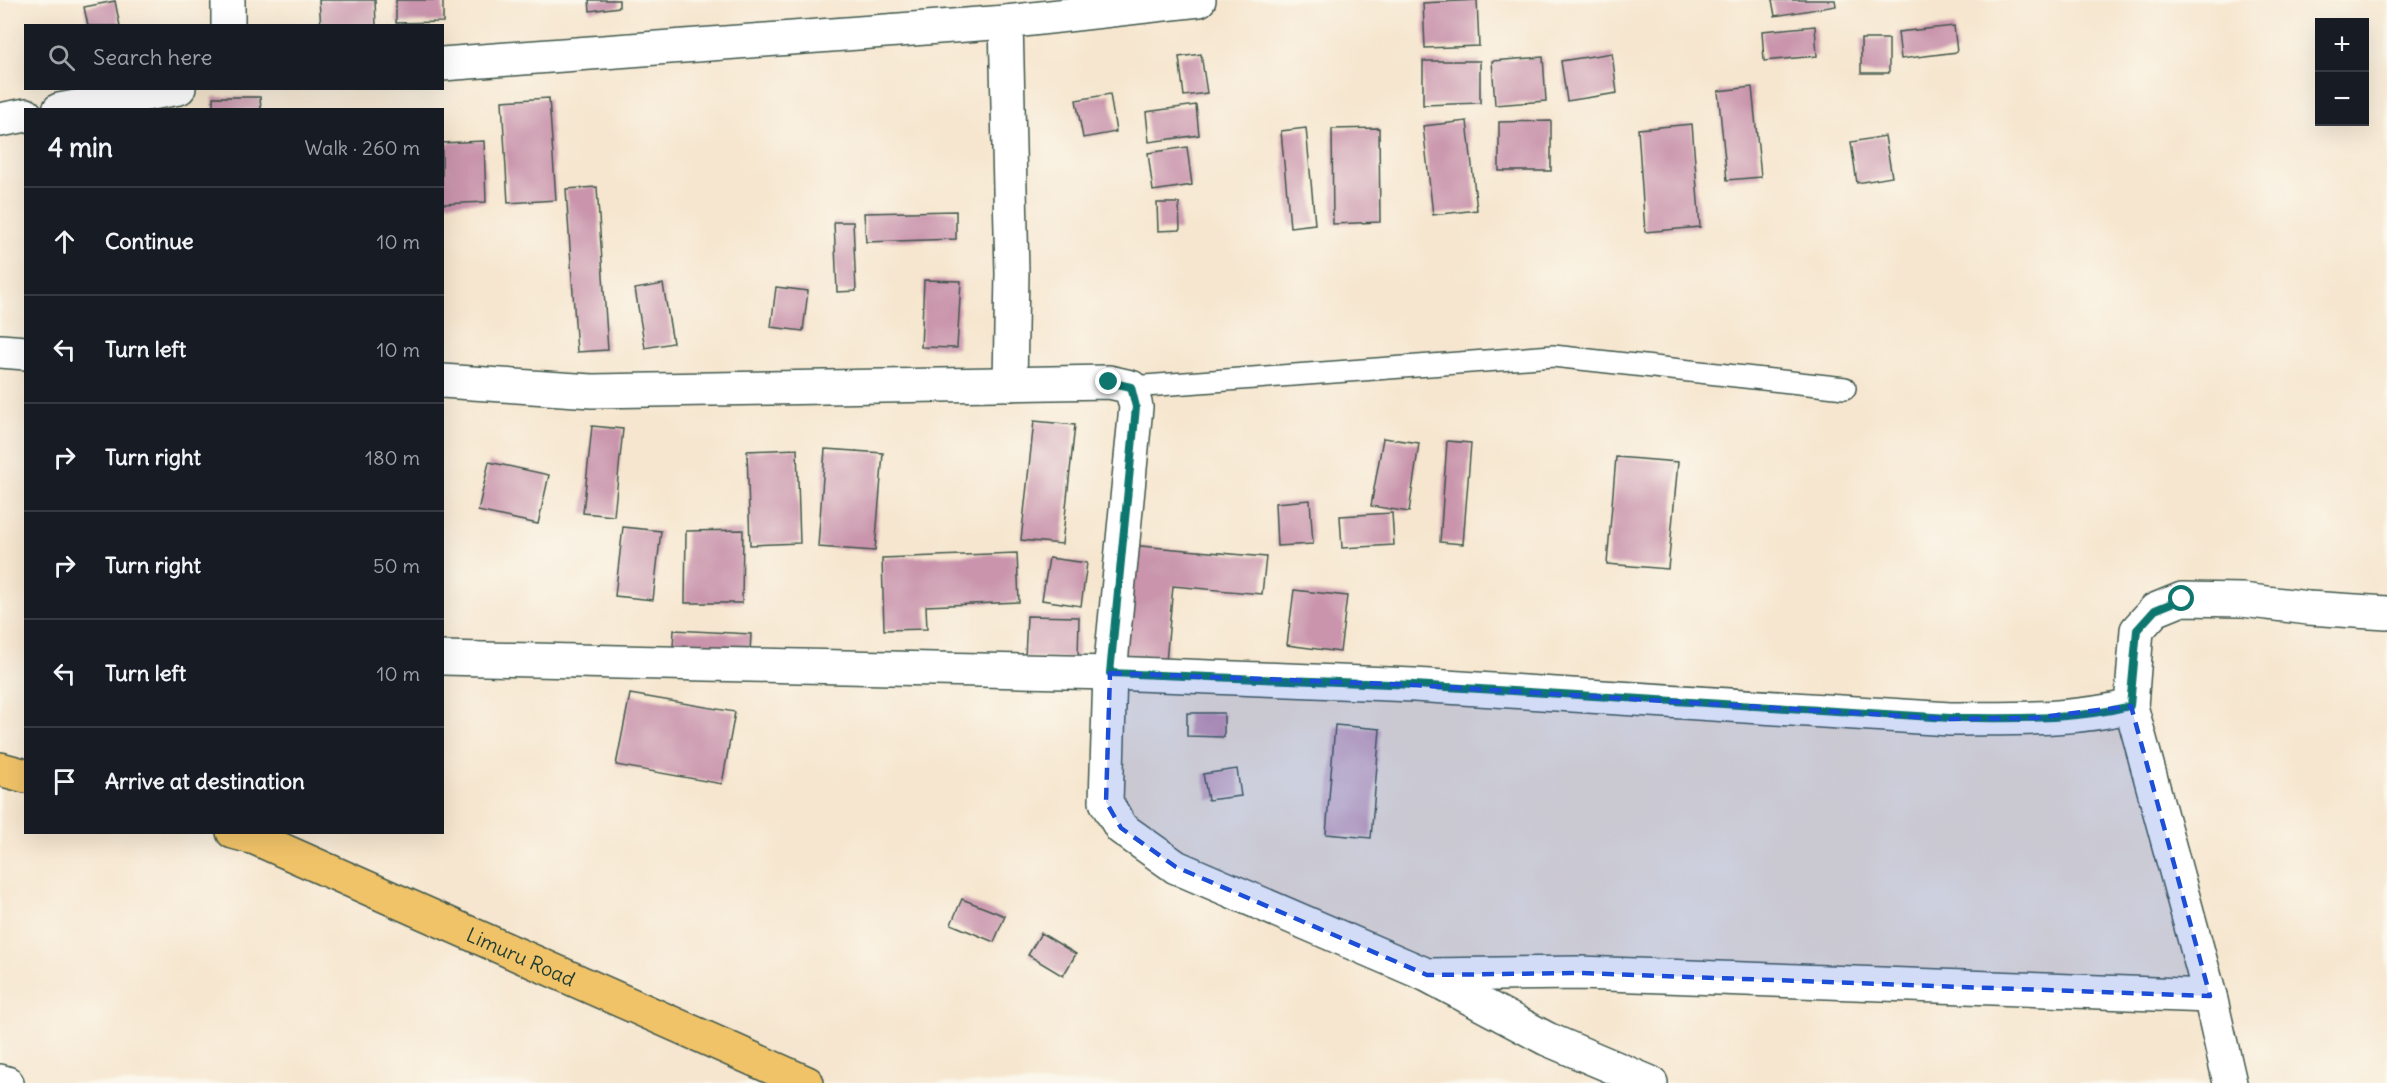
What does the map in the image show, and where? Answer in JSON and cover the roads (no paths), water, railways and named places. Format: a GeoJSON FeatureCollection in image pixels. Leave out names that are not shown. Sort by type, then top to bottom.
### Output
{"type":"FeatureCollection","features":[{"type":"Feature","properties":{"kind":"highway"},"geometry":{"type":"LineString","coordinates":[[0,769],[24,775]]}},
{"type":"Feature","properties":{"kind":"highway","name":"Limuru Road"},"geometry":{"type":"LineString","coordinates":[[249,834],[807,1083]]}},
{"type":"Feature","properties":{"kind":"street"},"geometry":{"type":"LineString","coordinates":[[228,0],[228,24]]}},
{"type":"Feature","properties":{"kind":"street"},"geometry":{"type":"LineString","coordinates":[[444,64],[1006,22],[1199,0]]}},
{"type":"Feature","properties":{"kind":"street"},"geometry":{"type":"LineString","coordinates":[[1006,22],[1012,273],[1010,384]]}},
{"type":"Feature","properties":{"kind":"street"},"geometry":{"type":"LineString","coordinates":[[70,108],[168,90]]}},
{"type":"Feature","properties":{"kind":"street"},"geometry":{"type":"LineString","coordinates":[[0,120],[24,115]]}},
{"type":"Feature","properties":{"kind":"street"},"geometry":{"type":"LineString","coordinates":[[0,351],[24,353]]}},
{"type":"Feature","properties":{"kind":"street"},"geometry":{"type":"LineString","coordinates":[[444,381],[592,391],[1109,382],[1131,387],[1136,407],[1110,673],[1106,802],[1121,828],[1176,867],[1427,975],[1547,1039],[1651,1083]]}},
{"type":"Feature","properties":{"kind":"street"},"geometry":{"type":"LineString","coordinates":[[2230,1083],[2210,996],[2130,706],[2137,630],[2155,610],[2182,599],[2242,600],[2308,608],[2387,613]]}},
{"type":"Feature","properties":{"kind":"street"},"geometry":{"type":"LineString","coordinates":[[444,658],[1110,673],[1414,685],[1950,718],[2035,718],[2106,712],[2130,706]]}},
{"type":"Feature","properties":{"kind":"street"},"geometry":{"type":"LineString","coordinates":[[1427,975],[1580,973],[2210,996]]}},
{"type":"Feature","properties":{"kind":"street"},"geometry":{"type":"LineString","coordinates":[[0,1081],[7,1083]]}},
{"type":"Feature","properties":{"kind":"lane"},"geometry":{"type":"LineString","coordinates":[[1131,387],[1553,356],[1845,388]]}}]}
